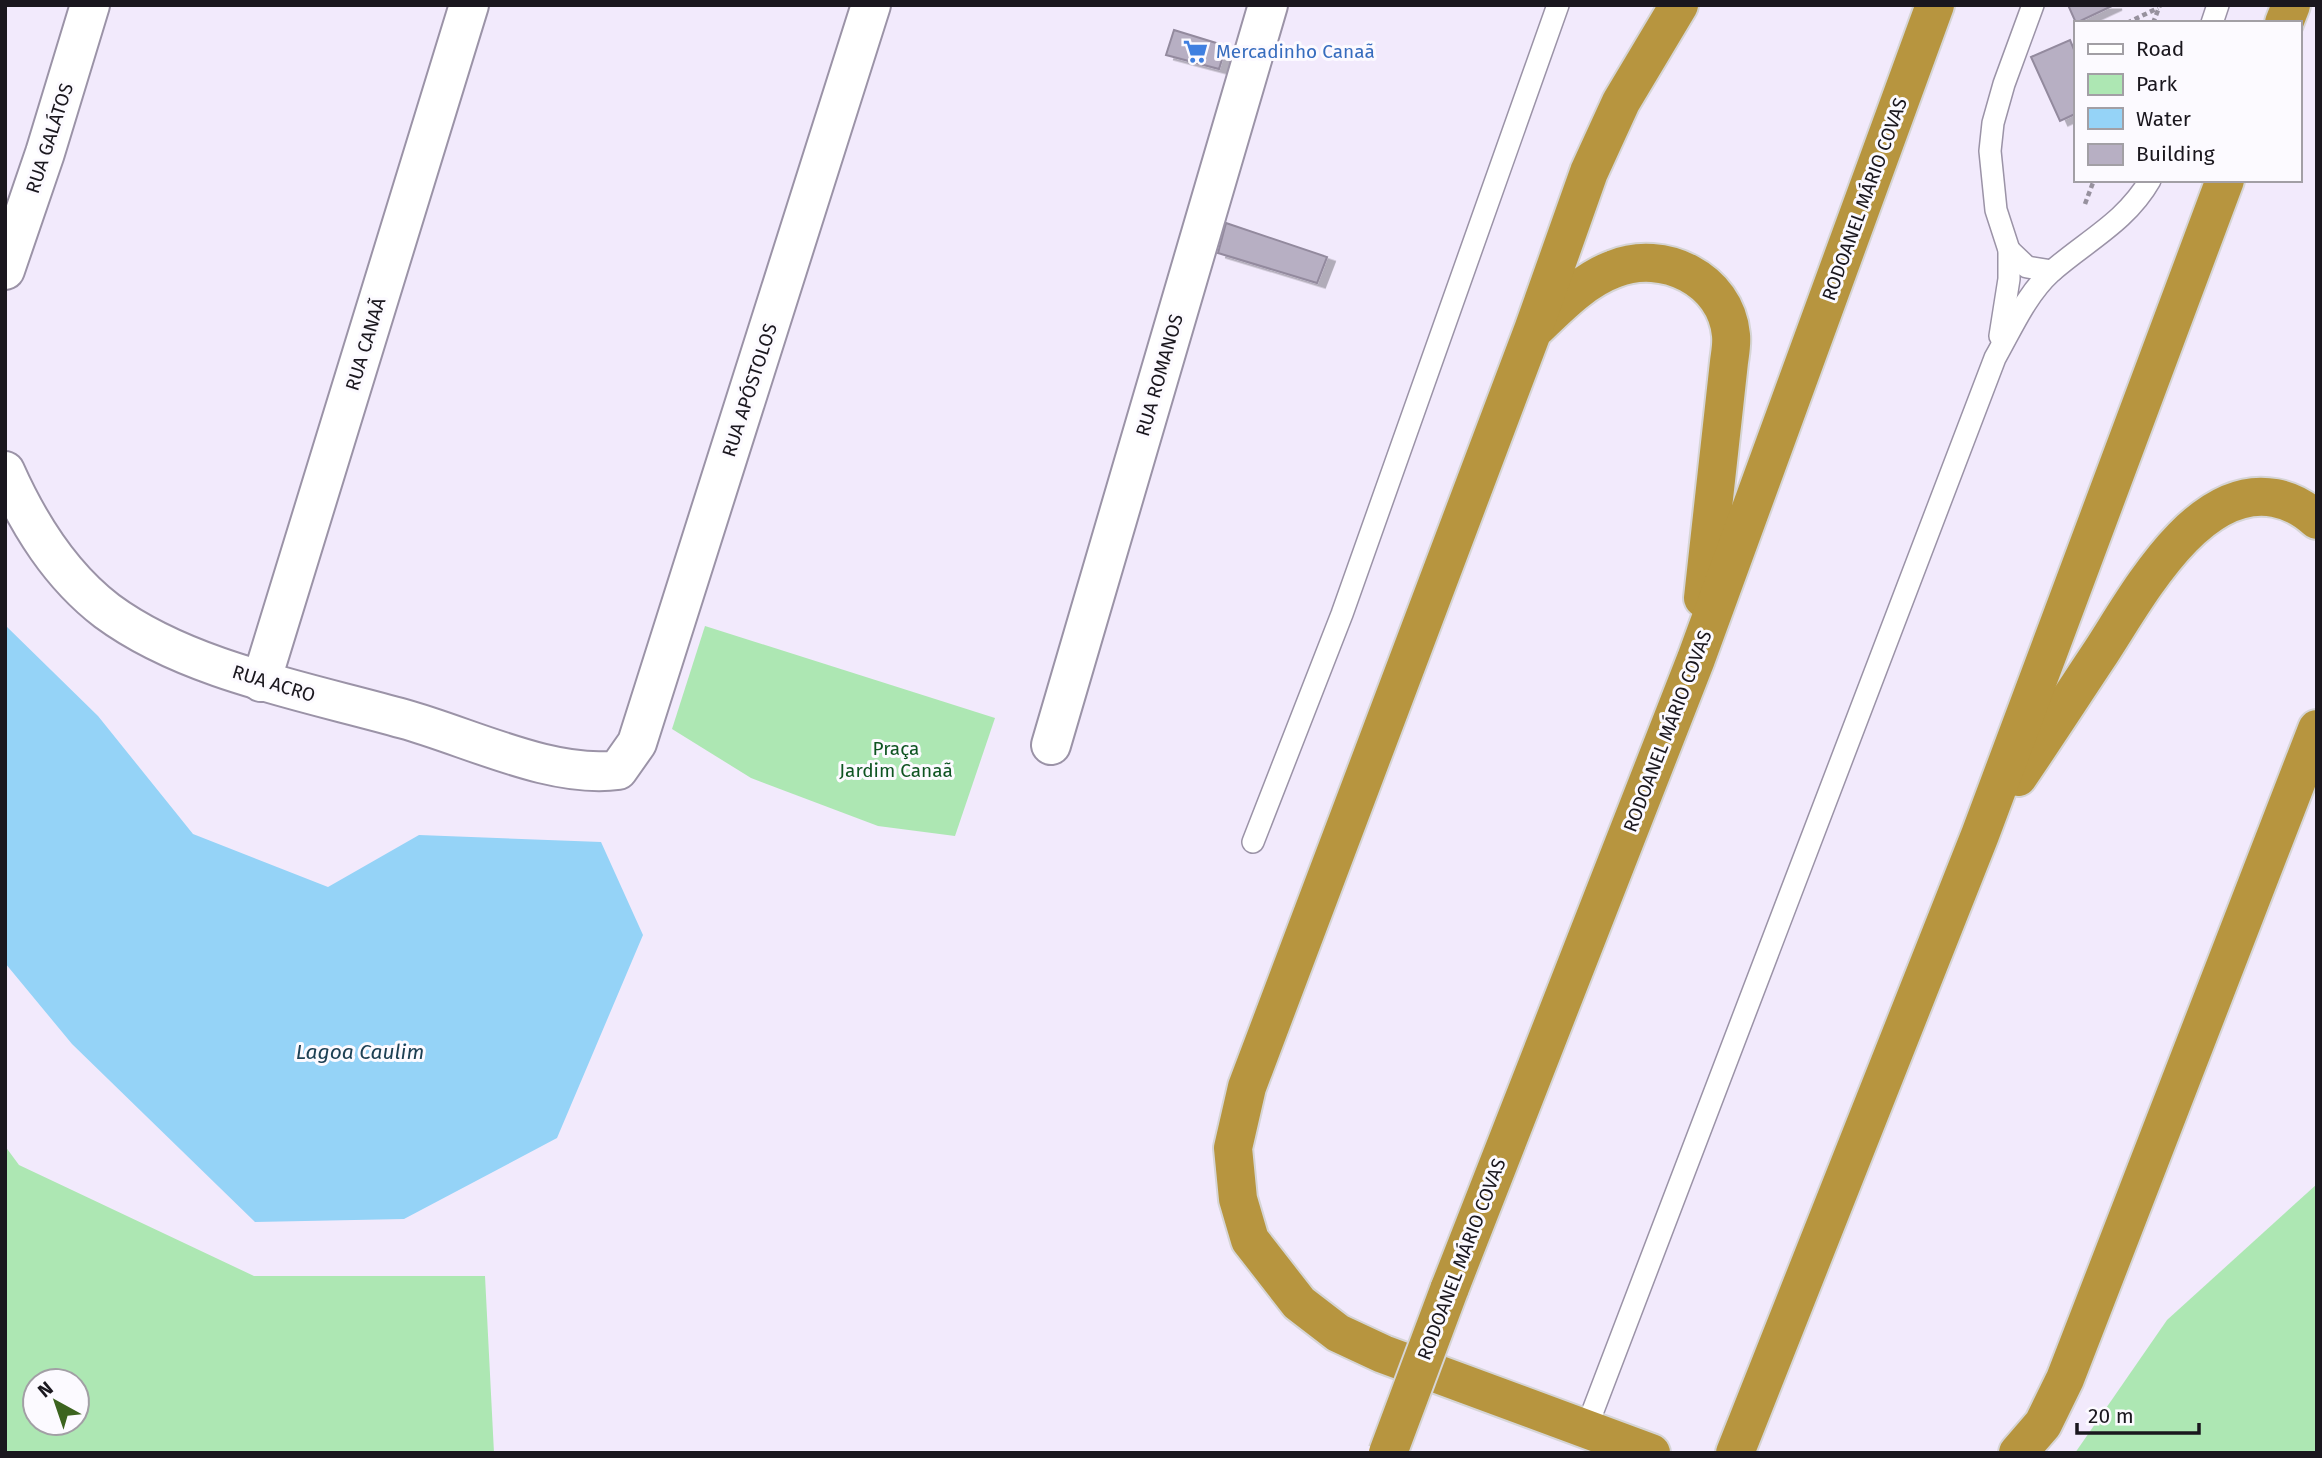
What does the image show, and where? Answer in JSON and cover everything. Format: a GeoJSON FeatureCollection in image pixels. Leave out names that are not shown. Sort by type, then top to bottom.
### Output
{"type":"FeatureCollection","features":[{"type":"Feature","properties":{"kind":"highway"},"geometry":{"type":"LineString","coordinates":[[1651,1453],[1383,1354],[1338,1333],[1299,1303],[1250,1240],[1238,1199],[1233,1148],[1247,1087],[1533,330],[1589,172],[1621,102],[1679,5]]}},
{"type":"Feature","properties":{"kind":"highway","name":"RODOANEL MÁRIO COVAS"},"geometry":{"type":"LineString","coordinates":[[1388,1453],[1696,659],[1935,5]]}},
{"type":"Feature","properties":{"kind":"highway"},"geometry":{"type":"LineString","coordinates":[[1735,1453],[1980,835],[2224,182]]}},
{"type":"Feature","properties":{"kind":"highway"},"geometry":{"type":"LineString","coordinates":[[1533,330],[1578,289],[1614,268],[1650,261],[1679,267],[1704,283],[1722,308],[1731,334],[1729,362],[1696,659]]}},
{"type":"Feature","properties":{"kind":"highway"},"geometry":{"type":"LineString","coordinates":[[1980,835],[2144,587],[2177,542],[2212,512],[2234,500],[2259,495],[2288,501],[2317,520]]}},
{"type":"Feature","properties":{"kind":"highway"},"geometry":{"type":"LineString","coordinates":[[2018,1453],[2043,1424],[2065,1379],[2317,729]]}},
{"type":"Feature","properties":{"kind":"street","name":"RUA GALÁTOS"},"geometry":{"type":"LineString","coordinates":[[5,270],[90,5]]}},
{"type":"Feature","properties":{"kind":"street","name":"RUA CANAÃ"},"geometry":{"type":"LineString","coordinates":[[261,682],[469,5]]}},
{"type":"Feature","properties":{"kind":"street","name":"RUA APÓSTOLOS"},"geometry":{"type":"LineString","coordinates":[[618,770],[637,743],[871,5]]}},
{"type":"Feature","properties":{"kind":"street","name":"RUA ROMANOS"},"geometry":{"type":"LineString","coordinates":[[1051,745],[1268,5]]}},
{"type":"Feature","properties":{"kind":"street","name":"RUA ACRO"},"geometry":{"type":"LineString","coordinates":[[5,471],[34,529],[62,568],[107,611],[161,642],[261,682],[405,719],[542,761],[593,773],[618,770]]}},
{"type":"Feature","properties":{"kind":"lane"},"geometry":{"type":"LineString","coordinates":[[1253,842],[1342,614],[1558,5]]}},
{"type":"Feature","properties":{"kind":"lane"},"geometry":{"type":"LineString","coordinates":[[1996,358],[2009,279],[2009,250],[1996,210],[1990,151],[1993,123],[2004,84],[2033,5]]}},
{"type":"Feature","properties":{"kind":"lane"},"geometry":{"type":"LineString","coordinates":[[1586,1429],[1996,358],[2034,290],[2052,271],[2116,222],[2148,182]]}},
{"type":"Feature","properties":{"kind":"lane"},"geometry":{"type":"LineString","coordinates":[[2009,250],[2027,267],[2052,271]]}},
{"type":"Feature","properties":{"kind":"path"},"geometry":{"type":"LineString","coordinates":[[2131,21],[2159,7]]}},
{"type":"Feature","properties":{"kind":"green space","name":"Praça Jardim Canaã"},"geometry":{"type":"Polygon","coordinates":[[[705,626],[995,718],[955,836],[878,826],[751,778],[672,729],[705,626]]]}},
{"type":"Feature","properties":{"kind":"green space"},"geometry":{"type":"Polygon","coordinates":[[[5,1146],[19,1165],[254,1276],[485,1276],[494,1453],[5,1453],[5,1146]]]}},
{"type":"Feature","properties":{"kind":"green space"},"geometry":{"type":"Polygon","coordinates":[[[2317,1184],[2317,1453],[2075,1453],[2167,1320],[2317,1184]]]}},
{"type":"Feature","properties":{"kind":"water","name":"Lagoa Caulim"},"geometry":{"type":"Polygon","coordinates":[[[5,625],[98,716],[193,834],[328,887],[419,835],[601,842],[643,935],[557,1138],[404,1219],[255,1222],[72,1044],[5,963],[5,625]]]}},
{"type":"Feature","properties":{"kind":"building"},"geometry":{"type":"Polygon","coordinates":[[[2068,5],[2114,5],[2080,21],[2075,21],[2068,5]]]}},
{"type":"Feature","properties":{"kind":"building","name":"Mercadinho Canaã"},"geometry":{"type":"Polygon","coordinates":[[[1174,30],[1226,46],[1219,69],[1166,55],[1174,30]]]}},
{"type":"Feature","properties":{"kind":"building"},"geometry":{"type":"Polygon","coordinates":[[[2070,40],[2074,50],[2074,114],[2060,121],[2031,57],[2070,40]]]}},
{"type":"Feature","properties":{"kind":"building"},"geometry":{"type":"Polygon","coordinates":[[[1226,223],[1327,257],[1317,283],[1218,253],[1226,223]]]}},
{"type":"Feature","properties":{"kind":"place","name":"Mercadinho Canaã"},"geometry":{"type":"Point","coordinates":[1196,51]}}]}
